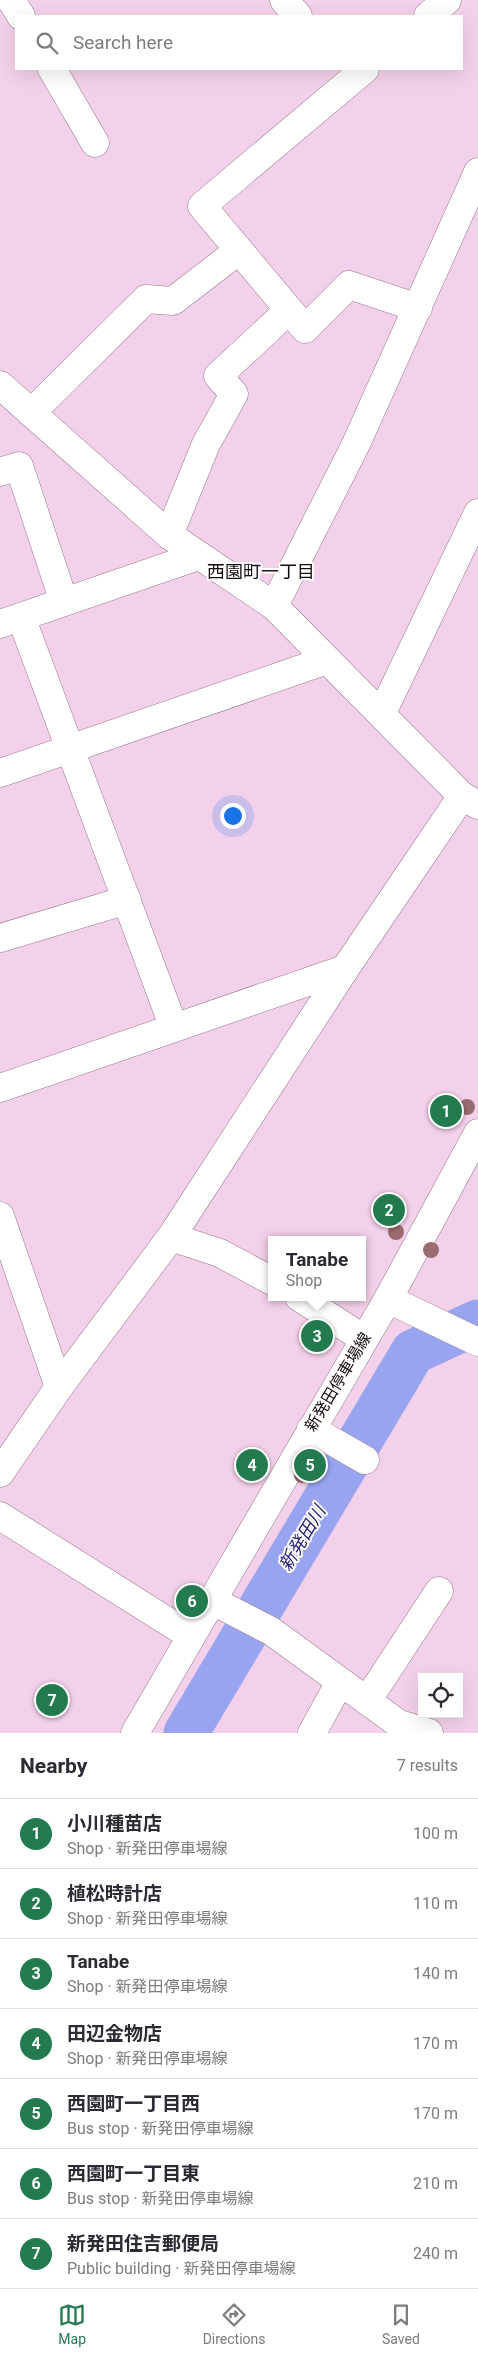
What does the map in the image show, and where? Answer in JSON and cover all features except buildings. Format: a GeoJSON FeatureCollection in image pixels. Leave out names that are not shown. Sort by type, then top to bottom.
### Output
{"type":"FeatureCollection","features":[{"type":"Feature","properties":{"kind":"street"},"geometry":{"type":"LineString","coordinates":[[11,0],[20,15]]}},
{"type":"Feature","properties":{"kind":"street"},"geometry":{"type":"LineString","coordinates":[[284,0],[297,15]]}},
{"type":"Feature","properties":{"kind":"street"},"geometry":{"type":"LineString","coordinates":[[429,15],[447,0]]}},
{"type":"Feature","properties":{"kind":"street"},"geometry":{"type":"LineString","coordinates":[[53,70],[96,143]]}},
{"type":"Feature","properties":{"kind":"street"},"geometry":{"type":"LineString","coordinates":[[355,72],[202,206],[305,329],[349,285],[418,308]]}},
{"type":"Feature","properties":{"kind":"street"},"geometry":{"type":"LineString","coordinates":[[274,606],[356,444],[418,308],[426,284],[478,172]]}},
{"type":"Feature","properties":{"kind":"street"},"geometry":{"type":"LineString","coordinates":[[31,413],[146,299],[173,301],[238,251]]}},
{"type":"Feature","properties":{"kind":"street"},"geometry":{"type":"LineString","coordinates":[[169,535],[206,444],[234,394],[218,376],[289,310]]}},
{"type":"Feature","properties":{"kind":"street"},"geometry":{"type":"LineString","coordinates":[[0,385],[169,535],[274,606],[470,800],[344,969],[171,1237],[59,1387],[0,1474]]}},
{"type":"Feature","properties":{"kind":"street"},"geometry":{"type":"LineString","coordinates":[[0,472],[19,466],[64,602]]}},
{"type":"Feature","properties":{"kind":"street"},"geometry":{"type":"LineString","coordinates":[[382,713],[478,513]]}},
{"type":"Feature","properties":{"kind":"street"},"geometry":{"type":"LineString","coordinates":[[174,1028],[69,749],[11,621],[198,556]]}},
{"type":"Feature","properties":{"kind":"street"},"geometry":{"type":"LineString","coordinates":[[0,772],[327,660]]}},
{"type":"Feature","properties":{"kind":"street"},"geometry":{"type":"LineString","coordinates":[[0,938],[127,900]]}},
{"type":"Feature","properties":{"kind":"street"},"geometry":{"type":"LineString","coordinates":[[0,1088],[344,969]]}},
{"type":"Feature","properties":{"kind":"street","name":"新発田停車場線"},"geometry":{"type":"LineString","coordinates":[[135,1733],[388,1299],[478,1133]]}},
{"type":"Feature","properties":{"kind":"street"},"geometry":{"type":"LineString","coordinates":[[2,1228],[59,1387]]}},
{"type":"Feature","properties":{"kind":"street"},"geometry":{"type":"LineString","coordinates":[[171,1237],[220,1253],[268,1279]]}},
{"type":"Feature","properties":{"kind":"street"},"geometry":{"type":"LineString","coordinates":[[388,1299],[476,1342]]}},
{"type":"Feature","properties":{"kind":"street"},"geometry":{"type":"LineString","coordinates":[[305,1301],[364,1339]]}},
{"type":"Feature","properties":{"kind":"street"},"geometry":{"type":"LineString","coordinates":[[311,1429],[365,1460]]}},
{"type":"Feature","properties":{"kind":"street"},"geometry":{"type":"LineString","coordinates":[[0,1516],[191,1636]]}},
{"type":"Feature","properties":{"kind":"street"},"geometry":{"type":"LineString","coordinates":[[367,1701],[439,1591]]}},
{"type":"Feature","properties":{"kind":"street"},"geometry":{"type":"LineString","coordinates":[[211,1600],[271,1631],[399,1724],[428,1733]]}},
{"type":"Feature","properties":{"kind":"street"},"geometry":{"type":"LineString","coordinates":[[312,1733],[340,1682]]}},
{"type":"Feature","properties":{"kind":"waterway","name":"新発田川"},"geometry":{"type":"LineString","coordinates":[[186,1733],[413,1352],[478,1322]]}},
{"type":"Feature","properties":{"kind":"place","name":"小川種苗店"},"geometry":{"type":"Point","coordinates":[446,1111]}},
{"type":"Feature","properties":{"kind":"place","name":"植松時計店"},"geometry":{"type":"Point","coordinates":[389,1210]}},
{"type":"Feature","properties":{"kind":"place","name":"Tanabe"},"geometry":{"type":"Point","coordinates":[317,1336]}},
{"type":"Feature","properties":{"kind":"place","name":"田辺金物店"},"geometry":{"type":"Point","coordinates":[252,1465]}},
{"type":"Feature","properties":{"kind":"place","name":"西園町一丁目西"},"geometry":{"type":"Point","coordinates":[310,1465]}},
{"type":"Feature","properties":{"kind":"place","name":"西園町一丁目東"},"geometry":{"type":"Point","coordinates":[192,1601]}},
{"type":"Feature","properties":{"kind":"place","name":"新発田住吉郵便局"},"geometry":{"type":"Point","coordinates":[52,1700]}},
{"type":"Feature","properties":{"kind":"district","name":"西園町一丁目"},"geometry":{"type":"Point","coordinates":[261,571]}}]}
